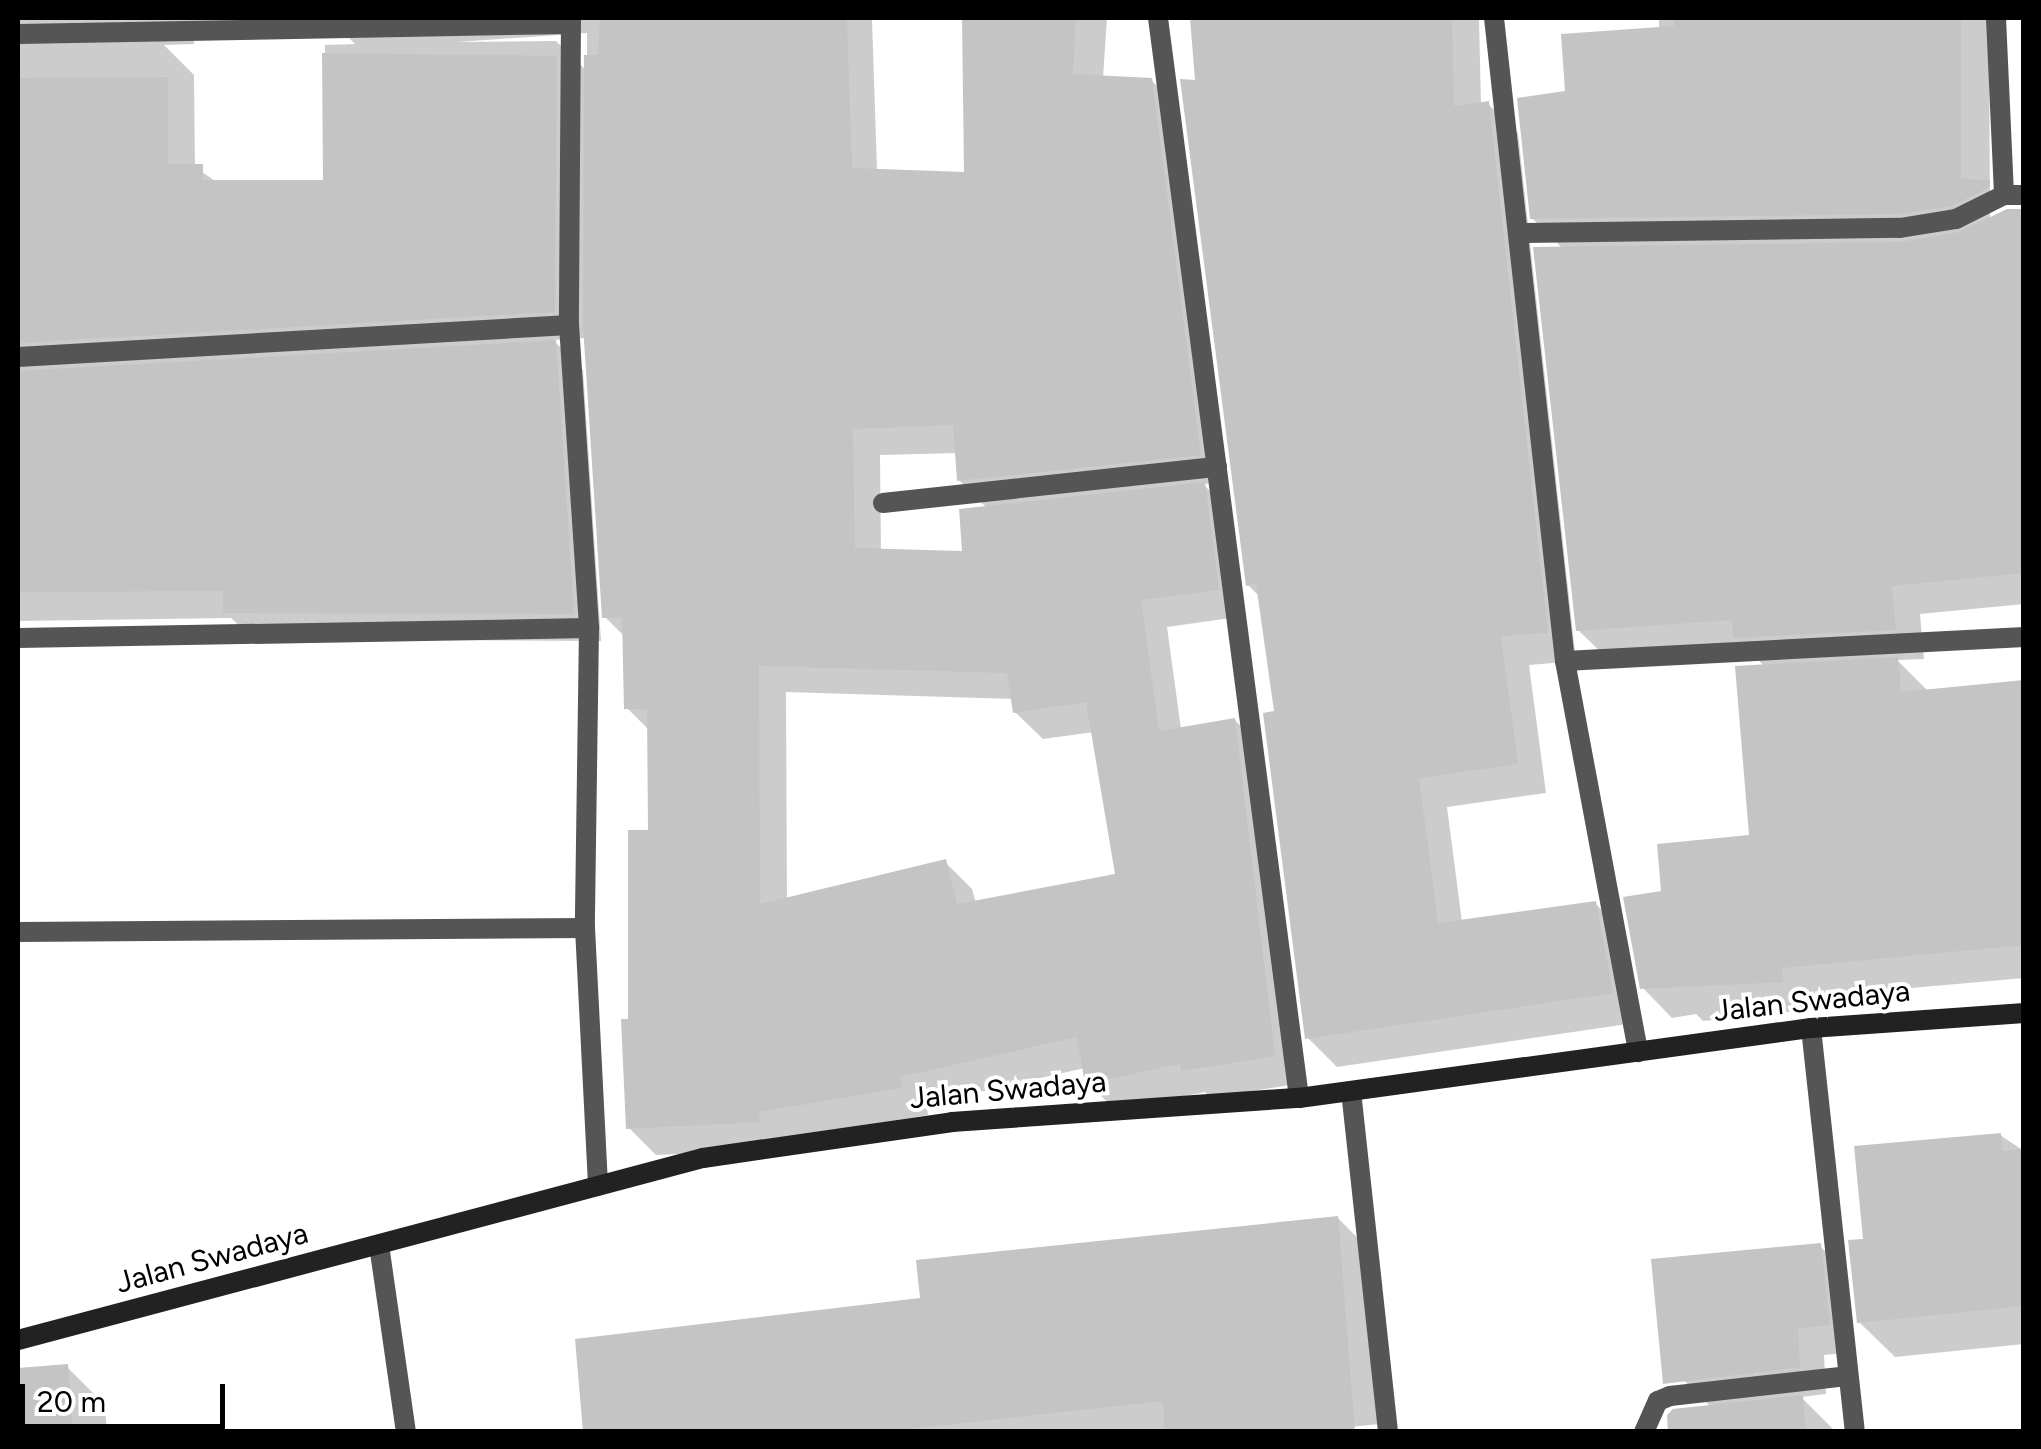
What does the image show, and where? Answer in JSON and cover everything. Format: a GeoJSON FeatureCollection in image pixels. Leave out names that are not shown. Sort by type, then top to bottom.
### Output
{"type":"FeatureCollection","features":[{"type":"Feature","properties":{"kind":"street"},"geometry":{"type":"LineString","coordinates":[[1158,18],[1299,1098]]}},
{"type":"Feature","properties":{"kind":"street"},"geometry":{"type":"LineString","coordinates":[[1494,18],[1522,233],[1565,661],[1638,1052]]}},
{"type":"Feature","properties":{"kind":"street"},"geometry":{"type":"LineString","coordinates":[[1522,233],[1900,228],[1956,219],[2014,195],[1996,18]]}},
{"type":"Feature","properties":{"kind":"street"},"geometry":{"type":"LineString","coordinates":[[18,34],[571,21],[569,325],[589,628],[585,928],[598,1186]]}},
{"type":"Feature","properties":{"kind":"street"},"geometry":{"type":"LineString","coordinates":[[18,357],[569,325]]}},
{"type":"Feature","properties":{"kind":"street"},"geometry":{"type":"LineString","coordinates":[[883,503],[1217,467]]}},
{"type":"Feature","properties":{"kind":"street"},"geometry":{"type":"LineString","coordinates":[[18,638],[589,628]]}},
{"type":"Feature","properties":{"kind":"street"},"geometry":{"type":"LineString","coordinates":[[1565,661],[2024,636]]}},
{"type":"Feature","properties":{"kind":"street"},"geometry":{"type":"LineString","coordinates":[[18,932],[585,928]]}},
{"type":"Feature","properties":{"kind":"street","name":"Jalan Swadaya"},"geometry":{"type":"LineString","coordinates":[[18,1340],[703,1158],[952,1122],[1299,1098],[1811,1028],[2024,1013]]}},
{"type":"Feature","properties":{"kind":"street"},"geometry":{"type":"LineString","coordinates":[[1811,1028],[1855,1432]]}},
{"type":"Feature","properties":{"kind":"street"},"geometry":{"type":"LineString","coordinates":[[1350,1091],[1388,1432]]}},
{"type":"Feature","properties":{"kind":"street"},"geometry":{"type":"LineString","coordinates":[[379,1245],[406,1432]]}},
{"type":"Feature","properties":{"kind":"street"},"geometry":{"type":"LineString","coordinates":[[1644,1432],[1658,1402],[1670,1396],[1847,1376]]}},
{"type":"Feature","properties":{"kind":"building"},"geometry":{"type":"Polygon","coordinates":[[[600,18],[847,18],[852,168],[964,172],[962,18],[1076,18],[1073,74],[1152,78],[1201,455],[957,481],[953,425],[853,429],[855,548],[962,551],[959,509],[1205,482],[1219,590],[1141,600],[1159,731],[1235,718],[1275,1056],[1181,1071],[1180,1064],[1085,1084],[1077,1037],[900,1077],[902,1088],[759,1112],[760,1122],[626,1129],[621,1019],[628,1019],[628,830],[648,830],[647,709],[624,709],[622,618],[602,618],[583,325],[584,55],[598,55],[600,18]],[[759,666],[760,904],[946,859],[957,904],[1115,874],[1086,702],[1013,713],[1007,673],[759,666]]]}},
{"type":"Feature","properties":{"kind":"building"},"geometry":{"type":"Polygon","coordinates":[[[1190,18],[1452,18],[1454,106],[1489,101],[1548,633],[1501,636],[1518,764],[1419,778],[1438,923],[1596,901],[1613,993],[1305,1039],[1263,713],[1274,711],[1256,584],[1246,586],[1180,79],[1195,80],[1190,18]]]}},
{"type":"Feature","properties":{"kind":"building"},"geometry":{"type":"Polygon","coordinates":[[[1674,18],[1961,18],[1961,179],[1990,180],[1990,187],[1952,206],[1899,214],[1530,219],[1517,98],[1565,91],[1561,34],[1674,26],[1674,18]]]}},
{"type":"Feature","properties":{"kind":"building"},"geometry":{"type":"Polygon","coordinates":[[[322,53],[557,56],[555,312],[18,343],[18,78],[168,77],[168,164],[203,164],[203,180],[323,180],[322,53]]]}},
{"type":"Feature","properties":{"kind":"building"},"geometry":{"type":"Polygon","coordinates":[[[2007,209],[2024,209],[2024,573],[1892,586],[1896,630],[1733,638],[1732,620],[1576,631],[1533,247],[1900,242],[1959,232],[2007,209]]]}},
{"type":"Feature","properties":{"kind":"building"},"geometry":{"type":"Polygon","coordinates":[[[556,340],[574,614],[223,613],[223,591],[18,592],[18,371],[556,340]]]}},
{"type":"Feature","properties":{"kind":"building"},"geometry":{"type":"Polygon","coordinates":[[[1898,657],[1901,692],[2024,680],[2024,945],[1782,968],[1783,982],[1640,989],[1623,897],[1661,891],[1657,844],[1749,835],[1735,666],[1898,657]]]}},
{"type":"Feature","properties":{"kind":"building"},"geometry":{"type":"Polygon","coordinates":[[[2001,1133],[2002,1151],[2024,1149],[2024,1306],[1857,1323],[1848,1240],[1863,1239],[1854,1146],[2001,1133]]]}},
{"type":"Feature","properties":{"kind":"building"},"geometry":{"type":"Polygon","coordinates":[[[1338,1216],[1355,1432],[1165,1432],[1163,1401],[880,1432],[583,1432],[575,1339],[920,1298],[916,1260],[1338,1216]]]}},
{"type":"Feature","properties":{"kind":"building"},"geometry":{"type":"Polygon","coordinates":[[[1821,1243],[1830,1325],[1798,1329],[1800,1367],[1663,1384],[1651,1259],[1821,1243]]]}},
{"type":"Feature","properties":{"kind":"building"},"geometry":{"type":"Polygon","coordinates":[[[68,1364],[73,1432],[18,1432],[18,1368],[68,1364]]]}},
{"type":"Feature","properties":{"kind":"building"},"geometry":{"type":"Polygon","coordinates":[[[1803,1395],[1806,1432],[1668,1432],[1667,1415],[1673,1409],[1803,1395]]]}}]}
